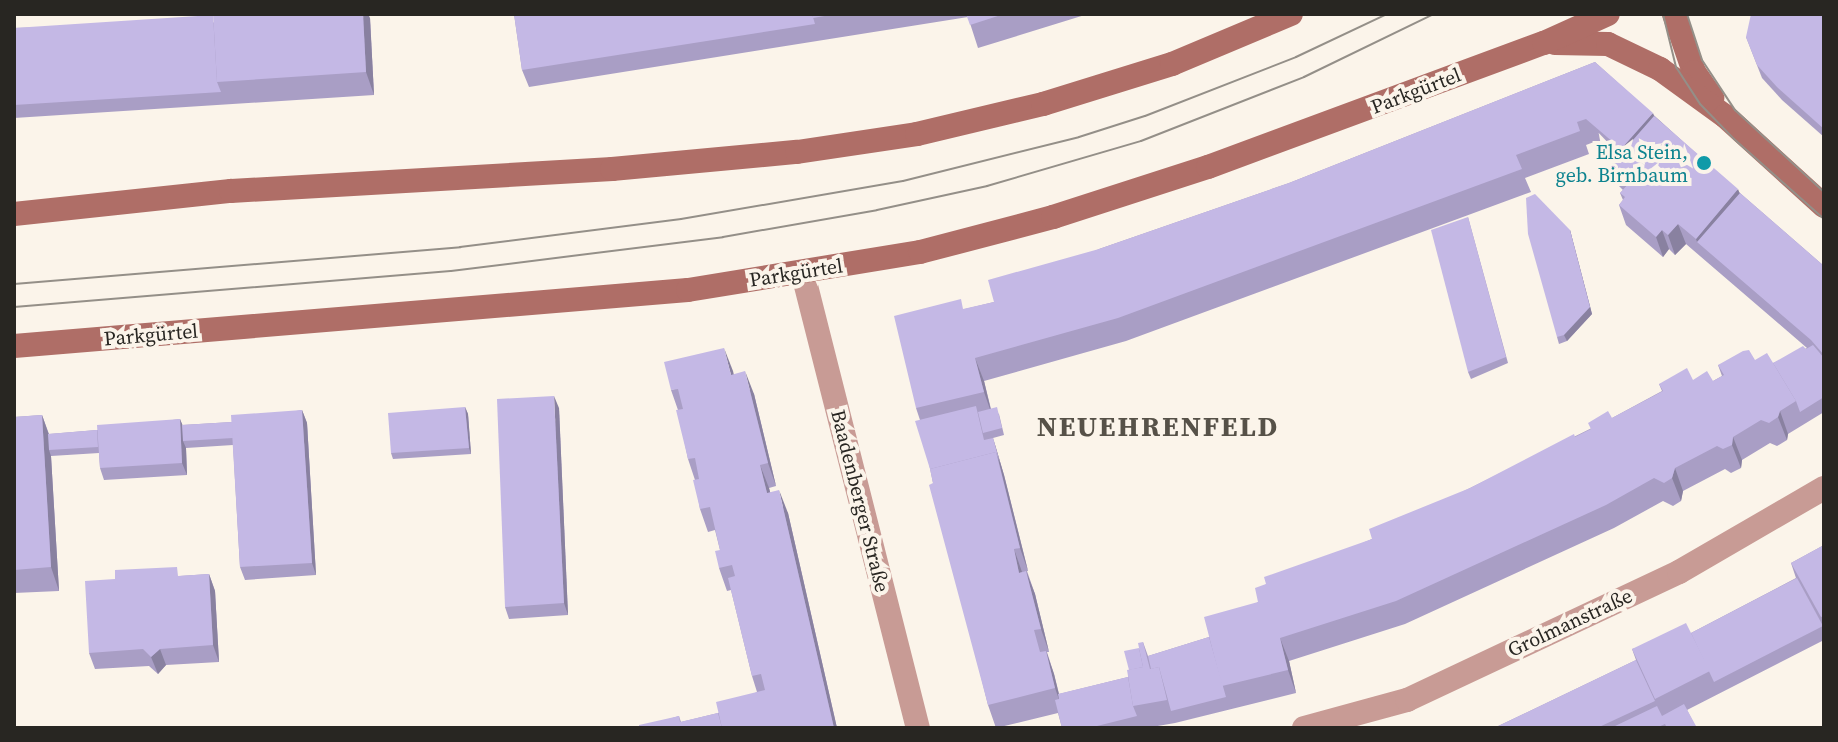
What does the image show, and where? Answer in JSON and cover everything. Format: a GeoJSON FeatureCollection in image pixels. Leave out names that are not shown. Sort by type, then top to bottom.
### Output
{"type":"FeatureCollection","features":[{"type":"Feature","properties":{"kind":"main road"},"geometry":{"type":"LineString","coordinates":[[14,214],[231,191],[612,169],[797,152],[917,134],[1043,104],[1172,64],[1291,14]]}},
{"type":"Feature","properties":{"kind":"main road","name":"Parkgürtel"},"geometry":{"type":"LineString","coordinates":[[14,346],[688,290],[803,274],[920,252],[1053,217],[1281,141],[1544,43],[1608,14]]}},
{"type":"Feature","properties":{"kind":"main road"},"geometry":{"type":"LineString","coordinates":[[1674,14],[1694,72],[1725,116]]}},
{"type":"Feature","properties":{"kind":"main road"},"geometry":{"type":"LineString","coordinates":[[1544,43],[1608,44],[1660,69],[1725,116],[1824,206]]}},
{"type":"Feature","properties":{"kind":"street","name":"Baadenberger Straße"},"geometry":{"type":"LineString","coordinates":[[803,274],[918,728]]}},
{"type":"Feature","properties":{"kind":"street","name":"Grolmanstraße"},"geometry":{"type":"LineString","coordinates":[[1304,728],[1407,700],[1679,572],[1824,488]]}},
{"type":"Feature","properties":{"kind":"building"},"geometry":{"type":"Polygon","coordinates":[[[213,14],[363,14],[366,72],[217,82],[213,14]]]}},
{"type":"Feature","properties":{"kind":"building"},"geometry":{"type":"Polygon","coordinates":[[[514,14],[812,14],[815,24],[522,70],[514,14]]]}},
{"type":"Feature","properties":{"kind":"building"},"geometry":{"type":"Polygon","coordinates":[[[812,14],[836,14],[813,18],[812,14]]]}},
{"type":"Feature","properties":{"kind":"building"},"geometry":{"type":"Polygon","coordinates":[[[966,14],[1004,14],[970,25],[966,14]]]}},
{"type":"Feature","properties":{"kind":"building"},"geometry":{"type":"Polygon","coordinates":[[[1751,14],[1824,14],[1824,129],[1757,65],[1746,37],[1751,14]]]}},
{"type":"Feature","properties":{"kind":"building"},"geometry":{"type":"Polygon","coordinates":[[[213,15],[217,82],[221,92],[14,105],[14,28],[213,15]]]}},
{"type":"Feature","properties":{"kind":"building"},"geometry":{"type":"Polygon","coordinates":[[[1595,62],[1653,113],[1621,149],[1586,119],[1577,122],[1580,131],[1516,155],[1522,169],[1118,318],[975,358],[984,392],[916,408],[894,316],[961,299],[963,309],[994,302],[988,280],[1099,249],[1289,183],[1595,62]]]}},
{"type":"Feature","properties":{"kind":"building"},"geometry":{"type":"Polygon","coordinates":[[[1654,116],[1738,189],[1696,239],[1678,224],[1668,235],[1662,230],[1656,237],[1619,205],[1625,197],[1620,193],[1630,182],[1611,165],[1654,116]]]}},
{"type":"Feature","properties":{"kind":"building"},"geometry":{"type":"Polygon","coordinates":[[[1740,193],[1824,266],[1824,355],[1811,340],[1697,242],[1740,193]]]}},
{"type":"Feature","properties":{"kind":"building"},"geometry":{"type":"Polygon","coordinates":[[[1535,194],[1570,230],[1590,307],[1564,335],[1557,337],[1528,234],[1526,198],[1535,194]]]}},
{"type":"Feature","properties":{"kind":"building"},"geometry":{"type":"Polygon","coordinates":[[[1468,217],[1506,357],[1468,372],[1431,230],[1468,217]]]}},
{"type":"Feature","properties":{"kind":"building"},"geometry":{"type":"Polygon","coordinates":[[[1813,345],[1824,358],[1824,397],[1800,412],[1773,363],[1803,346],[1806,349],[1813,345]]]}},
{"type":"Feature","properties":{"kind":"building"},"geometry":{"type":"Polygon","coordinates":[[[724,348],[731,375],[745,371],[768,463],[760,465],[767,493],[779,490],[834,728],[722,728],[716,702],[765,690],[761,674],[752,676],[728,578],[735,576],[732,565],[719,568],[715,551],[720,550],[710,507],[700,509],[693,480],[699,479],[695,458],[688,459],[676,410],[683,409],[678,389],[671,390],[664,362],[724,348]]]}},
{"type":"Feature","properties":{"kind":"building"},"geometry":{"type":"Polygon","coordinates":[[[1749,350],[1755,360],[1767,353],[1796,401],[1769,423],[1761,420],[1733,437],[1732,445],[1723,449],[1717,446],[1675,468],[1672,478],[1664,483],[1654,478],[1606,505],[1396,601],[1280,638],[1288,670],[1222,686],[1204,617],[1258,602],[1255,588],[1266,584],[1264,577],[1372,539],[1369,529],[1470,488],[1574,434],[1575,437],[1591,429],[1588,423],[1608,411],[1612,418],[1663,391],[1659,384],[1687,368],[1693,380],[1707,371],[1713,381],[1724,375],[1718,365],[1749,350]]]}},
{"type":"Feature","properties":{"kind":"building"},"geometry":{"type":"Polygon","coordinates":[[[554,396],[564,603],[505,607],[497,399],[554,396]]]}},
{"type":"Feature","properties":{"kind":"building"},"geometry":{"type":"Polygon","coordinates":[[[976,406],[984,440],[993,438],[1000,463],[996,452],[930,469],[915,421],[976,406]]]}},
{"type":"Feature","properties":{"kind":"building"},"geometry":{"type":"Polygon","coordinates":[[[465,407],[469,448],[391,453],[388,413],[465,407]]]}},
{"type":"Feature","properties":{"kind":"building"},"geometry":{"type":"Polygon","coordinates":[[[997,407],[1002,428],[983,433],[978,412],[997,407]]]}},
{"type":"Feature","properties":{"kind":"building"},"geometry":{"type":"Polygon","coordinates":[[[302,410],[312,563],[240,567],[231,415],[302,410]]]}},
{"type":"Feature","properties":{"kind":"building"},"geometry":{"type":"Polygon","coordinates":[[[42,415],[51,567],[14,570],[14,417],[42,415]]]}},
{"type":"Feature","properties":{"kind":"building"},"geometry":{"type":"Polygon","coordinates":[[[180,419],[182,463],[100,468],[97,425],[180,419]]]}},
{"type":"Feature","properties":{"kind":"building"},"geometry":{"type":"Polygon","coordinates":[[[232,422],[233,438],[183,441],[182,425],[232,422]]]}},
{"type":"Feature","properties":{"kind":"building"},"geometry":{"type":"Polygon","coordinates":[[[97,430],[98,447],[49,450],[48,434],[97,430]]]}},
{"type":"Feature","properties":{"kind":"building"},"geometry":{"type":"Polygon","coordinates":[[[996,452],[1020,548],[1014,549],[1019,573],[1026,571],[1041,629],[1034,630],[1040,652],[1046,651],[1055,688],[988,705],[929,485],[933,483],[930,469],[996,452]]]}},
{"type":"Feature","properties":{"kind":"building"},"geometry":{"type":"Polygon","coordinates":[[[1824,545],[1824,616],[1821,617],[1791,563],[1824,545]]]}},
{"type":"Feature","properties":{"kind":"building"},"geometry":{"type":"Polygon","coordinates":[[[177,567],[178,576],[209,574],[213,645],[160,649],[151,657],[143,649],[89,653],[85,581],[115,579],[115,570],[177,567]]]}},
{"type":"Feature","properties":{"kind":"building"},"geometry":{"type":"Polygon","coordinates":[[[1797,578],[1823,626],[1714,682],[1691,633],[1797,578]]]}},
{"type":"Feature","properties":{"kind":"building"},"geometry":{"type":"Polygon","coordinates":[[[1686,623],[1710,671],[1655,699],[1632,649],[1686,623]]]}},
{"type":"Feature","properties":{"kind":"building"},"geometry":{"type":"Polygon","coordinates":[[[1209,637],[1226,697],[1171,711],[1159,667],[1151,669],[1148,656],[1209,637]]]}},
{"type":"Feature","properties":{"kind":"building"},"geometry":{"type":"Polygon","coordinates":[[[1143,642],[1150,669],[1159,667],[1167,700],[1133,706],[1127,670],[1143,667],[1138,643],[1143,642]]]}},
{"type":"Feature","properties":{"kind":"building"},"geometry":{"type":"Polygon","coordinates":[[[1139,648],[1143,667],[1129,670],[1124,651],[1139,648]]]}},
{"type":"Feature","properties":{"kind":"building"},"geometry":{"type":"Polygon","coordinates":[[[1636,660],[1655,701],[1597,728],[1494,728],[1636,660]]]}},
{"type":"Feature","properties":{"kind":"building"},"geometry":{"type":"Polygon","coordinates":[[[1128,677],[1137,716],[1089,728],[1062,728],[1055,700],[1059,699],[1058,694],[1128,677]]]}},
{"type":"Feature","properties":{"kind":"building"},"geometry":{"type":"Polygon","coordinates":[[[1684,704],[1696,726],[1693,728],[1667,728],[1665,724],[1656,728],[1613,727],[1657,706],[1662,716],[1684,704]]]}},
{"type":"Feature","properties":{"kind":"building"},"geometry":{"type":"Polygon","coordinates":[[[718,713],[722,728],[639,728],[639,725],[679,716],[680,722],[718,713]]]}},
{"type":"Feature","properties":{"kind":"tram line"},"geometry":{"type":"LineString","coordinates":[[14,284],[460,247],[681,219],[903,181],[1079,137],[1145,116],[1296,57],[1387,14]]}},
{"type":"Feature","properties":{"kind":"tram line"},"geometry":{"type":"LineString","coordinates":[[14,307],[451,271],[723,237],[877,210],[987,186],[1141,141],[1304,77],[1434,14]]}},
{"type":"Feature","properties":{"kind":"tram line"},"geometry":{"type":"LineString","coordinates":[[1663,14],[1676,67],[1700,104],[1734,139],[1824,219]]}},
{"type":"Feature","properties":{"kind":"tram line"},"geometry":{"type":"LineString","coordinates":[[1687,14],[1702,60],[1735,110],[1824,192]]}},
{"type":"Feature","properties":{"kind":"place","name":"Elsa Stein, geb. Birnbaum"},"geometry":{"type":"Point","coordinates":[1704,163]}},
{"type":"Feature","properties":{"kind":"district","name":"NEUEHRENFELD"},"geometry":{"type":"Point","coordinates":[1158,426]}}]}
